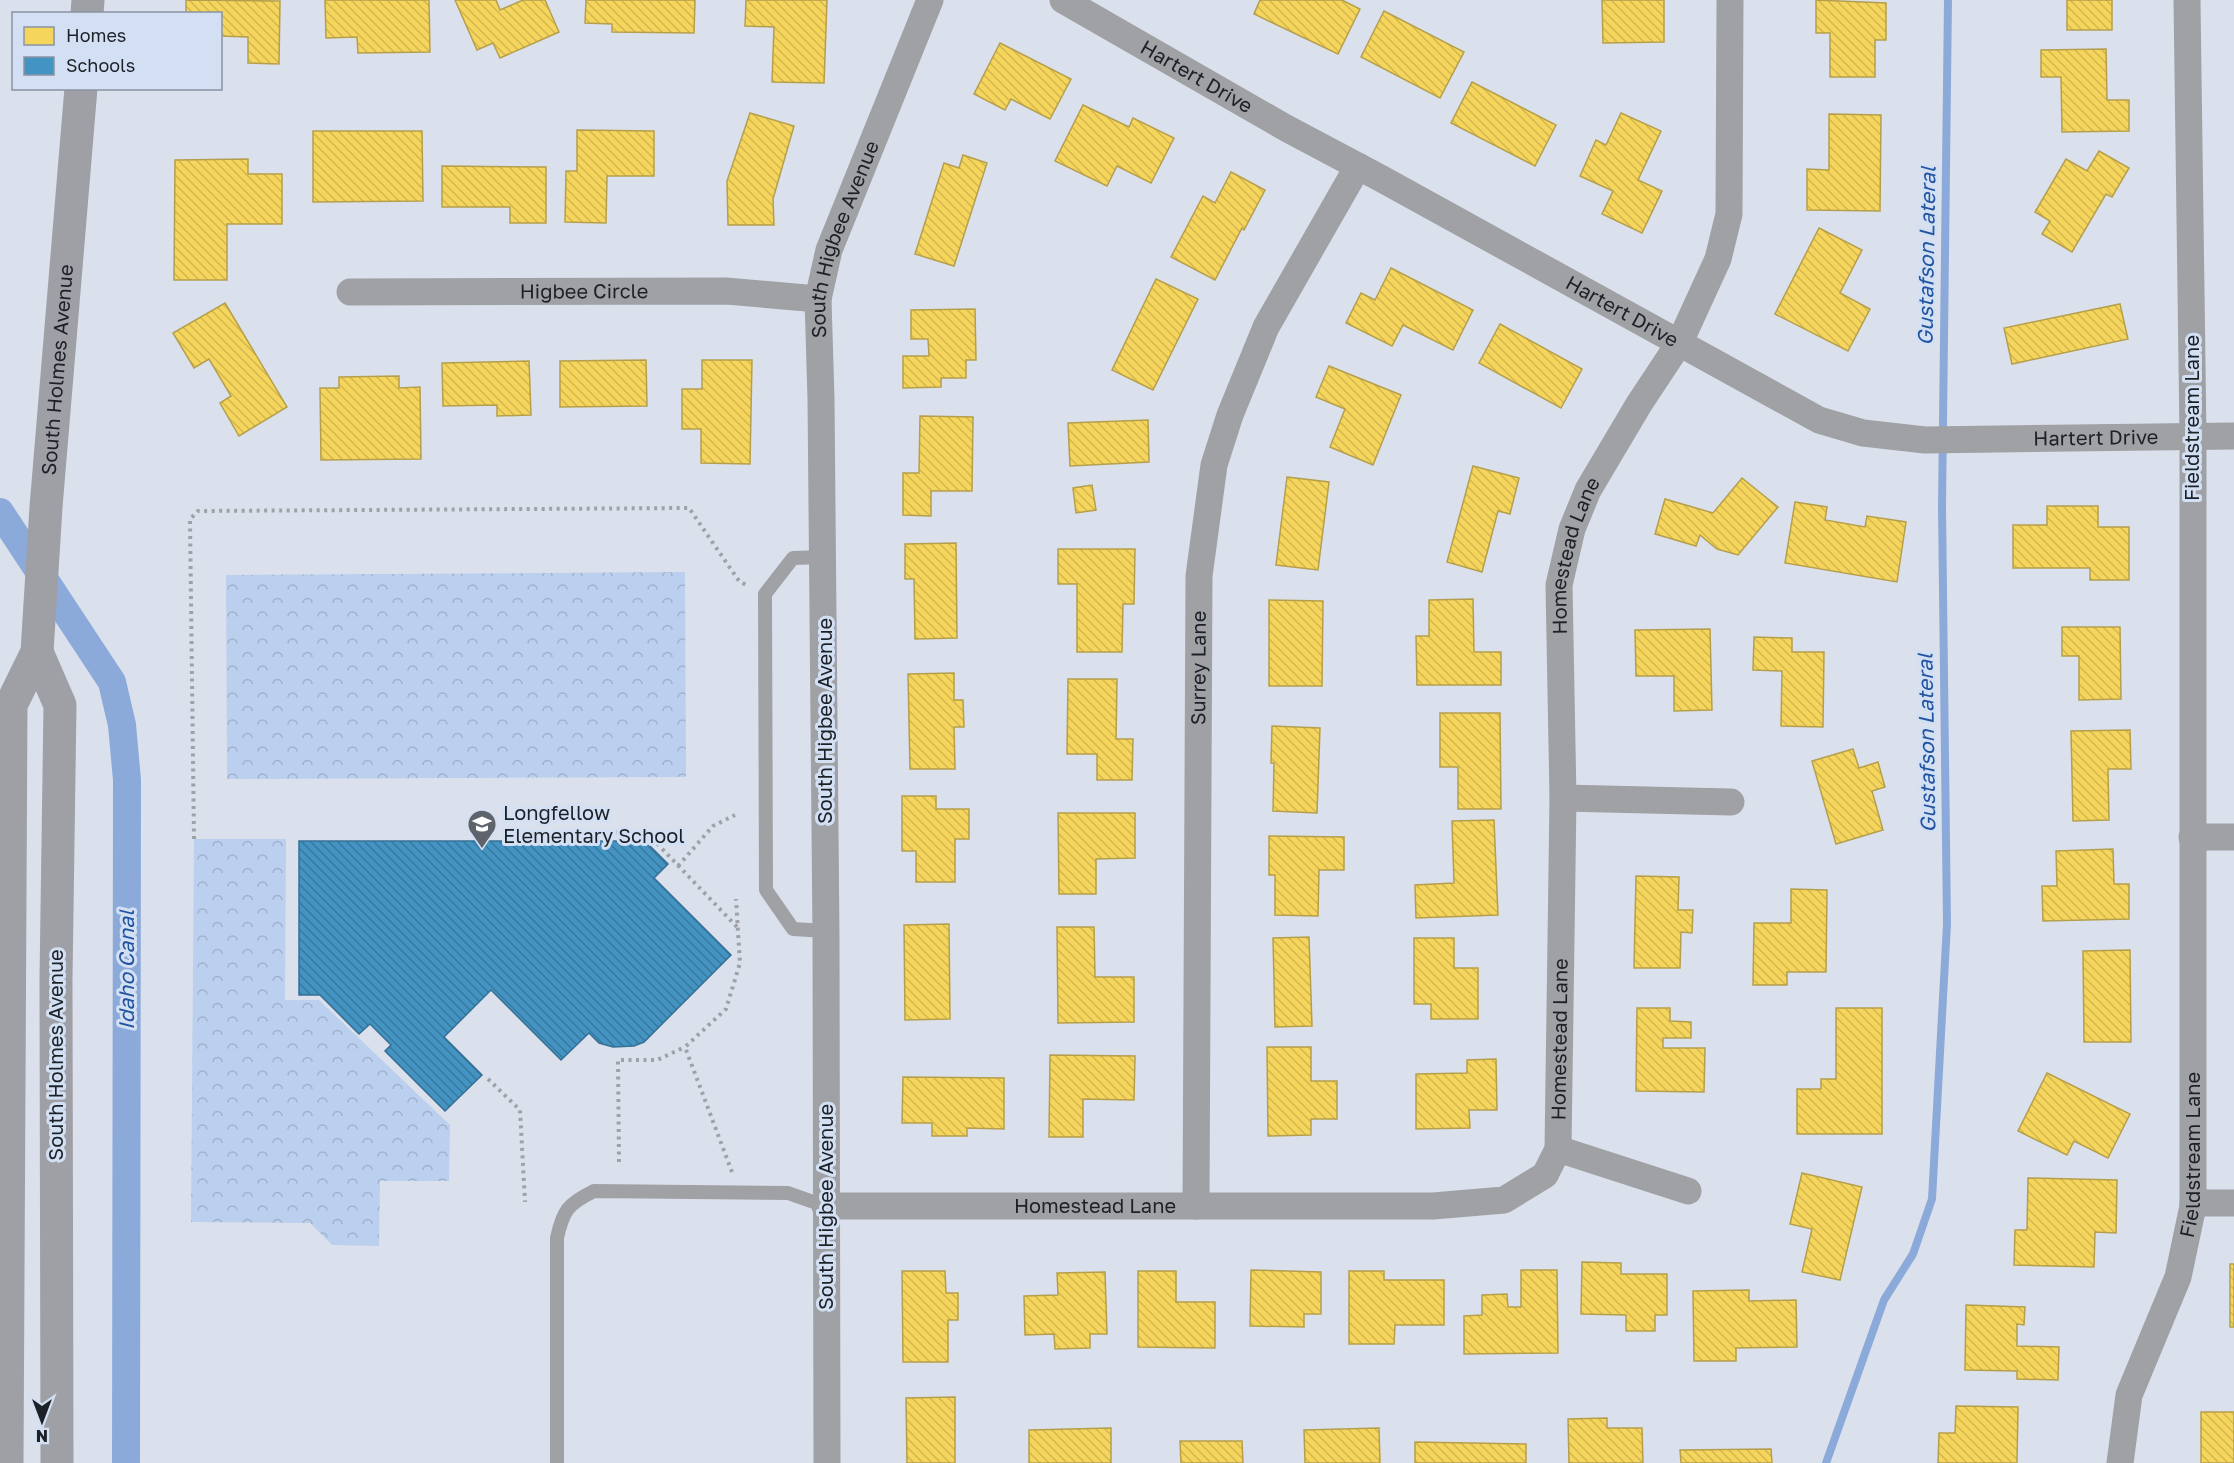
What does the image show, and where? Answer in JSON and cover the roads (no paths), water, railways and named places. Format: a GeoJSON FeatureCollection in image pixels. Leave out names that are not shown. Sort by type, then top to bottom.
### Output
{"type":"FeatureCollection","features":[{"type":"Feature","properties":{"kind":"main road","name":"South Holmes Avenue"},"geometry":{"type":"LineString","coordinates":[[8,1463],[10,705],[37,652],[46,507],[81,90]]}},
{"type":"Feature","properties":{"kind":"main road","name":"South Holmes Avenue"},"geometry":{"type":"LineString","coordinates":[[37,652],[60,705],[56,979],[57,1463]]}},
{"type":"Feature","properties":{"kind":"street","name":"South Higbee Avenue"},"geometry":{"type":"LineString","coordinates":[[827,1463],[826,931],[818,299],[830,250],[930,0]]}},
{"type":"Feature","properties":{"kind":"street","name":"Hartert Drive"},"geometry":{"type":"LineString","coordinates":[[1063,0],[1286,128],[1819,420],[1863,433],[1925,440],[2234,436]]}},
{"type":"Feature","properties":{"kind":"street","name":"Homestead Lane"},"geometry":{"type":"LineString","coordinates":[[825,1206],[1433,1206],[1504,1200],[1545,1175],[1558,1149],[1563,798],[1559,585],[1572,529],[1588,490],[1639,404],[1680,342],[1718,258],[1729,214],[1730,0]]}},
{"type":"Feature","properties":{"kind":"street","name":"Fieldstream Lane"},"geometry":{"type":"LineString","coordinates":[[2120,1463],[2128,1395],[2178,1277],[2193,1203],[2193,436],[2187,0]]}},
{"type":"Feature","properties":{"kind":"street","name":"Surrey Lane"},"geometry":{"type":"LineString","coordinates":[[1196,1206],[1199,576],[1214,465],[1230,415],[1266,327],[1358,166]]}},
{"type":"Feature","properties":{"kind":"street","name":"Higbee Circle"},"geometry":{"type":"LineString","coordinates":[[350,292],[726,291],[818,299]]}},
{"type":"Feature","properties":{"kind":"street"},"geometry":{"type":"LineString","coordinates":[[1563,798],[1731,802]]}},
{"type":"Feature","properties":{"kind":"street"},"geometry":{"type":"LineString","coordinates":[[2192,837],[2234,837]]}},
{"type":"Feature","properties":{"kind":"street","name":"Homestead Lane"},"geometry":{"type":"LineString","coordinates":[[1558,1149],[1688,1191]]}},
{"type":"Feature","properties":{"kind":"street"},"geometry":{"type":"LineString","coordinates":[[2193,1203],[2234,1203]]}},
{"type":"Feature","properties":{"kind":"lane"},"geometry":{"type":"LineString","coordinates":[[823,557],[793,558],[765,594],[766,890],[793,929],[826,931]]}},
{"type":"Feature","properties":{"kind":"lane"},"geometry":{"type":"LineString","coordinates":[[557,1463],[557,1238],[561,1217],[573,1202],[594,1191],[788,1193],[825,1206]]}},
{"type":"Feature","properties":{"kind":"waterway","name":"Gustafson Lateral"},"geometry":{"type":"LineString","coordinates":[[1826,1463],[1884,1300],[1913,1254],[1932,1199],[1947,924],[1942,507],[1948,0]]}},
{"type":"Feature","properties":{"kind":"waterway","name":"Idaho Canal"},"geometry":{"type":"LineString","coordinates":[[0,512],[112,682],[122,725],[127,780],[126,1463]]}},
{"type":"Feature","properties":{"kind":"place","name":"Longfellow Elementary School"},"geometry":{"type":"Point","coordinates":[482,850]}}]}
